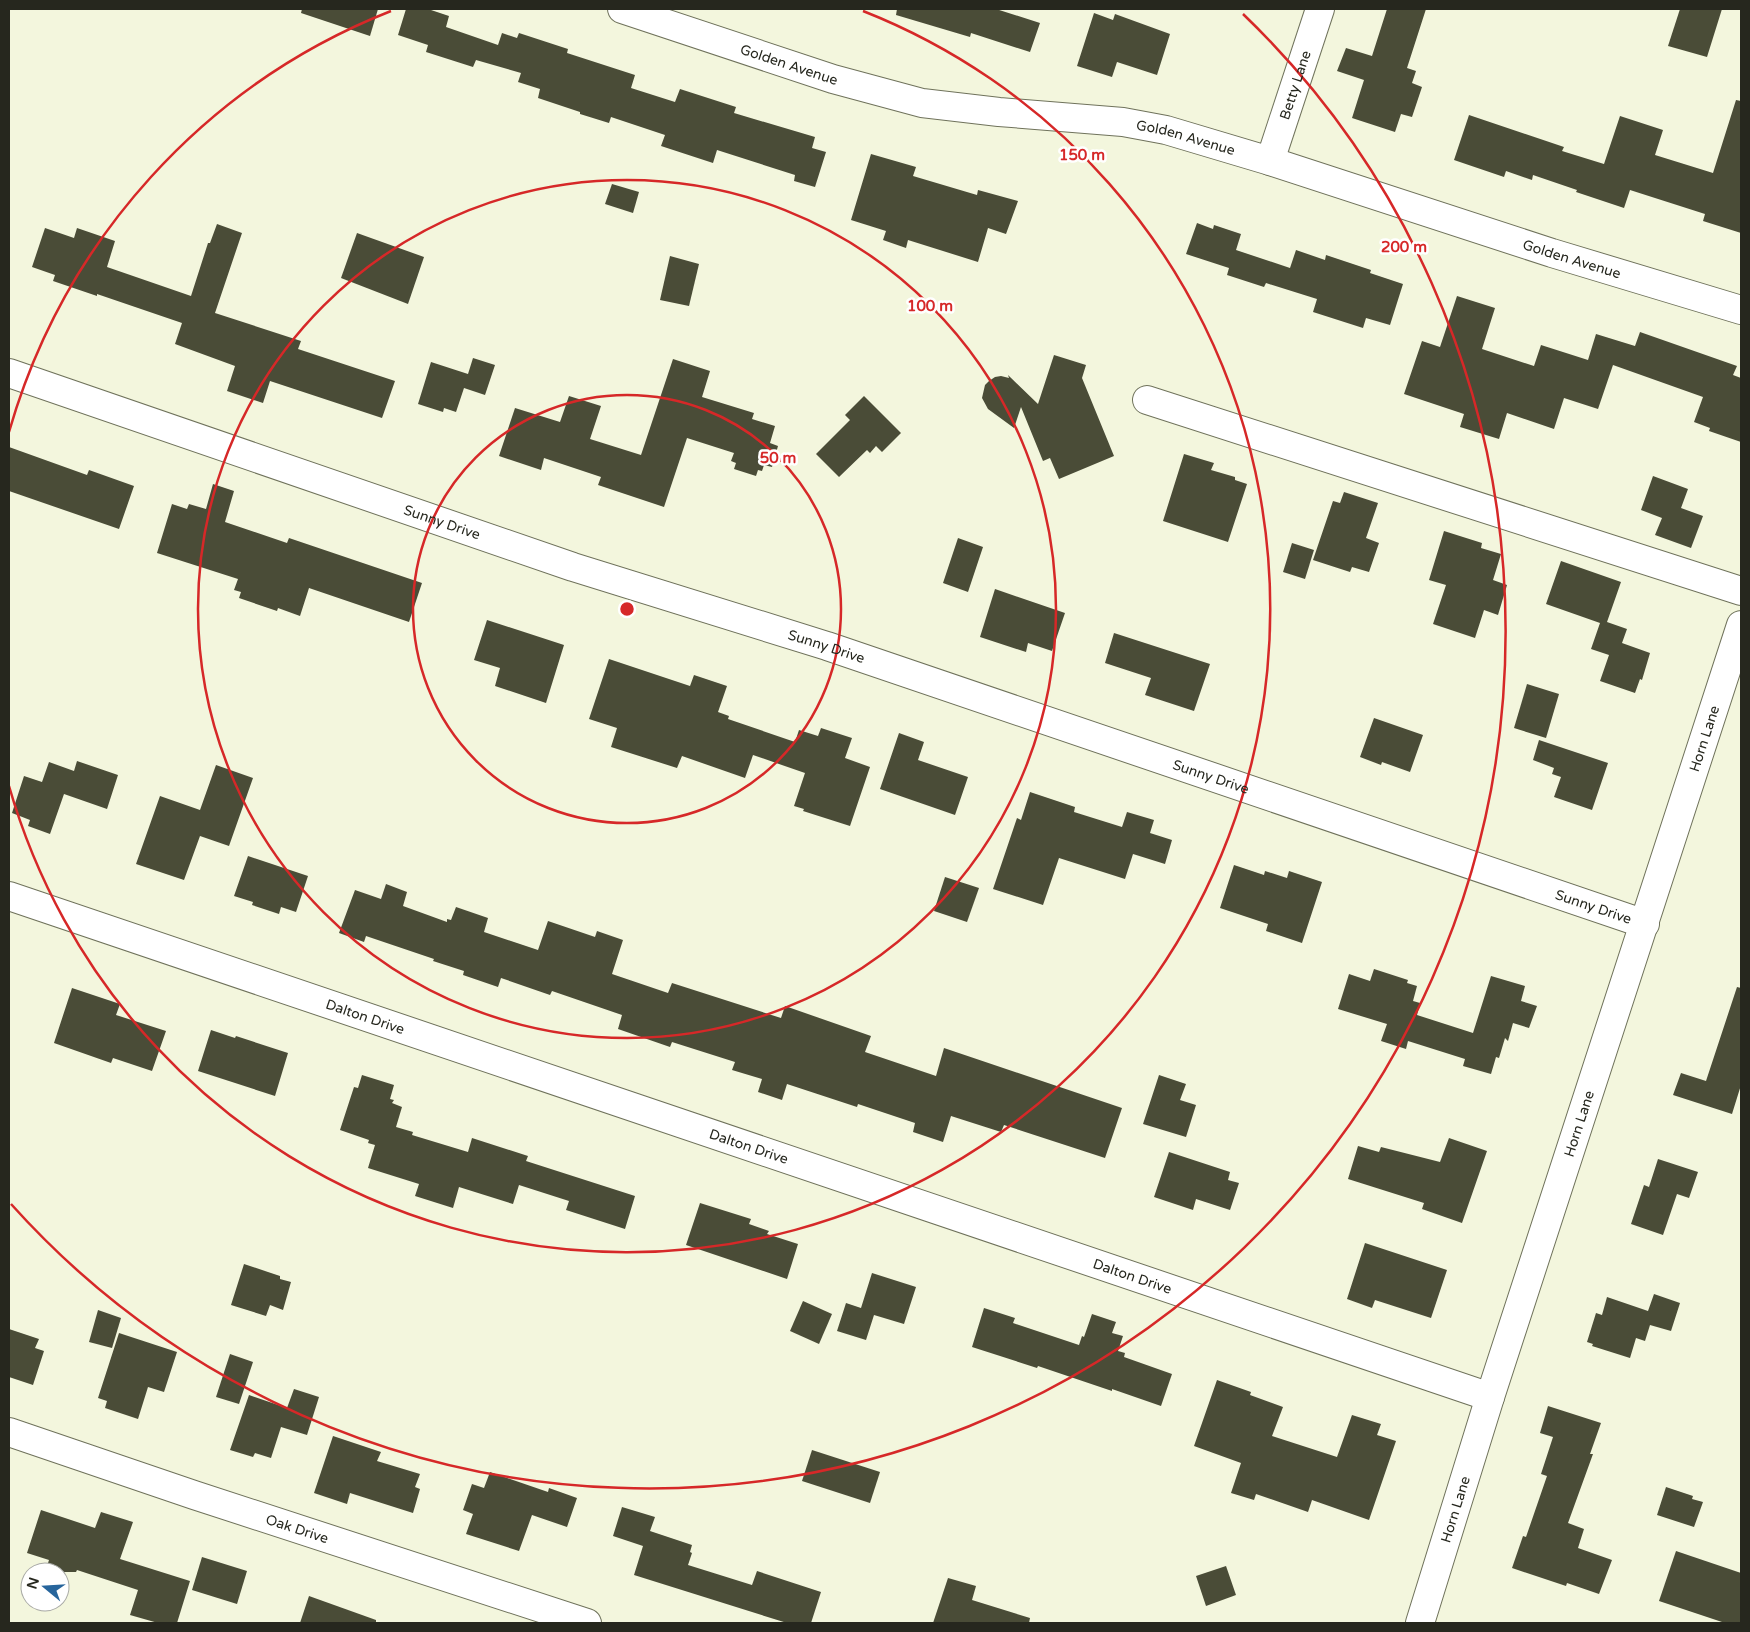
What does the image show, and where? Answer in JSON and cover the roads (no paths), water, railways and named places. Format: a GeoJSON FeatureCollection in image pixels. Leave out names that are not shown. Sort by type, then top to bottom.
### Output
{"type":"FeatureCollection","features":[{"type":"Feature","properties":{"kind":"street","name":"Golden Avenue"},"geometry":{"type":"LineString","coordinates":[[622,9],[824,76],[922,103],[1123,122],[1166,130],[1270,161],[1552,253],[1741,310]]}},
{"type":"Feature","properties":{"kind":"street","name":"Betty Lane"},"geometry":{"type":"LineString","coordinates":[[1270,161],[1320,9]]}},
{"type":"Feature","properties":{"kind":"street","name":"Sunny Drive"},"geometry":{"type":"LineString","coordinates":[[9,373],[564,564],[828,646],[1645,924]]}},
{"type":"Feature","properties":{"kind":"street"},"geometry":{"type":"LineString","coordinates":[[1147,400],[1741,591]]}},
{"type":"Feature","properties":{"kind":"street","name":"Horn Lane"},"geometry":{"type":"LineString","coordinates":[[1420,1623],[1490,1397],[1741,625]]}},
{"type":"Feature","properties":{"kind":"street","name":"Dalton Drive"},"geometry":{"type":"LineString","coordinates":[[9,896],[1490,1397]]}},
{"type":"Feature","properties":{"kind":"street","name":"Oak Drive"},"geometry":{"type":"LineString","coordinates":[[9,1432],[194,1495],[587,1623]]}}]}
